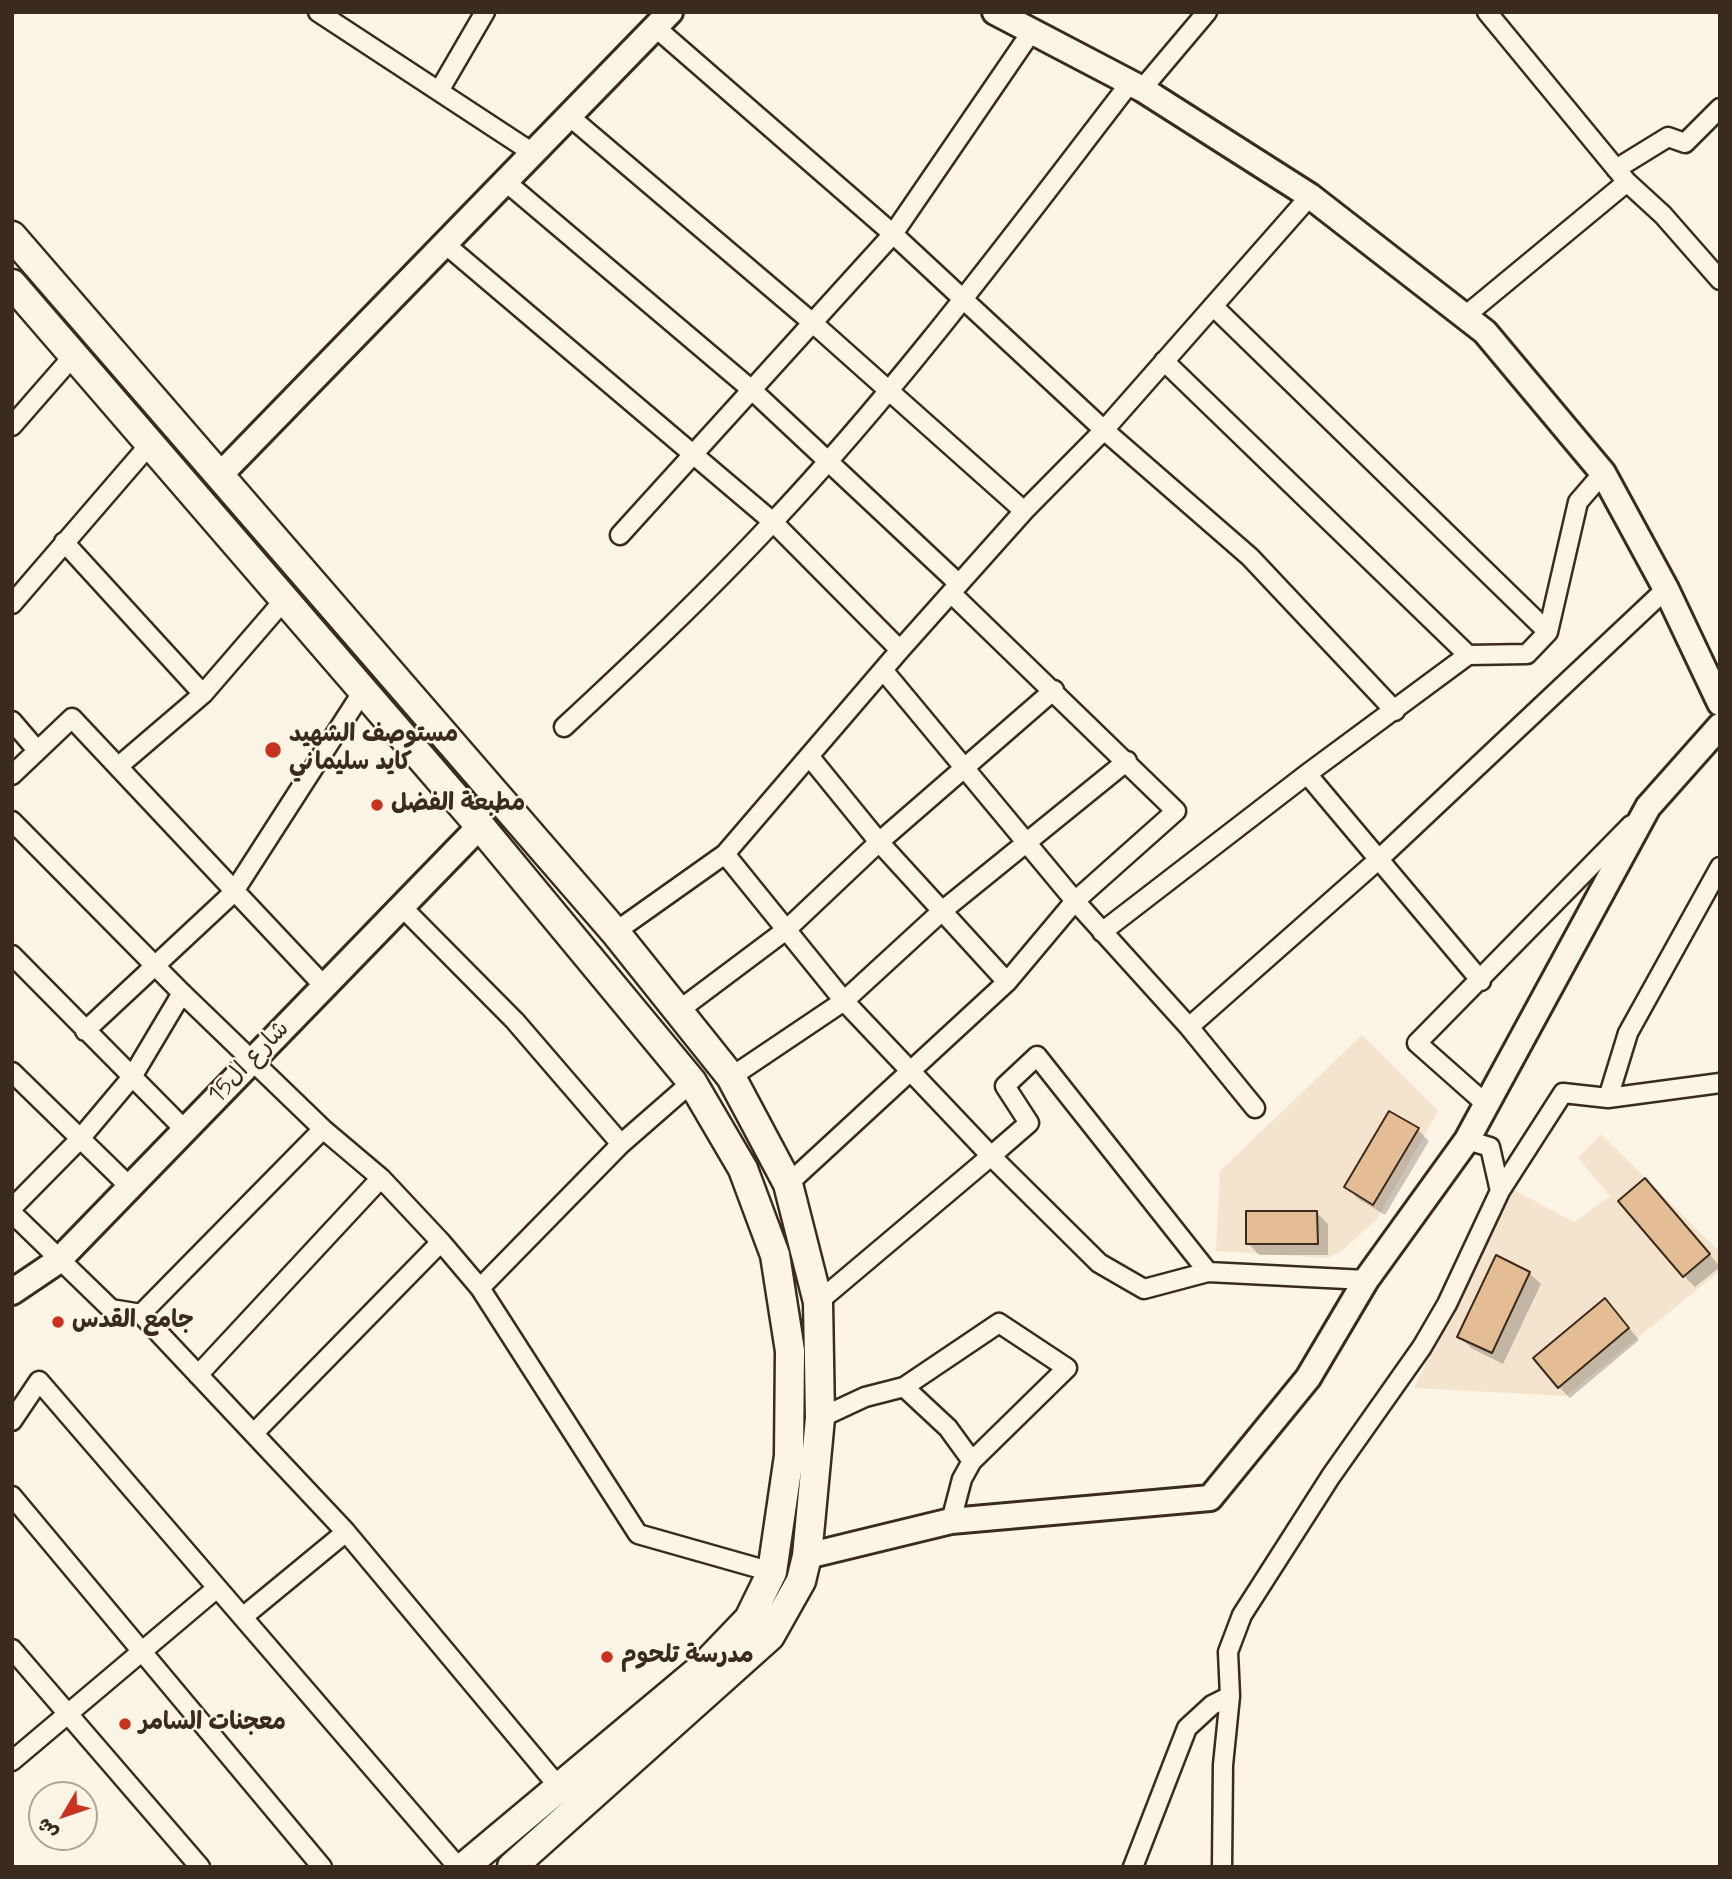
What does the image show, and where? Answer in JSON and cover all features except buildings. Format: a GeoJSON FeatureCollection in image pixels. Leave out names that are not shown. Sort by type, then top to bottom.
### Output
{"type":"FeatureCollection","features":[{"type":"Feature","properties":{"kind":"main road"},"geometry":{"type":"LineString","coordinates":[[12,236],[615,932],[731,1077],[788,1184],[818,1302],[820,1418],[807,1556],[801,1581],[770,1636],[512,1867]]}},
{"type":"Feature","properties":{"kind":"main road"},"geometry":{"type":"LineString","coordinates":[[12,284],[480,825],[692,1082],[743,1169],[775,1255],[790,1351],[789,1456],[772,1572],[749,1619],[703,1667],[464,1867]]}},
{"type":"Feature","properties":{"kind":"street"},"geometry":{"type":"LineString","coordinates":[[318,12],[533,153]]}},
{"type":"Feature","properties":{"kind":"street"},"geometry":{"type":"LineString","coordinates":[[439,91],[485,12]]}},
{"type":"Feature","properties":{"kind":"street"},"geometry":{"type":"LineString","coordinates":[[995,12],[1136,86],[1310,196],[1485,332],[1603,473],[1666,589],[1720,703]]}},
{"type":"Feature","properties":{"kind":"street"},"geometry":{"type":"LineString","coordinates":[[1486,12],[1622,175],[1663,215],[1720,280]]}},
{"type":"Feature","properties":{"kind":"street"},"geometry":{"type":"LineString","coordinates":[[564,727],[650,646],[773,522],[888,390],[1136,86],[1199,15]]}},
{"type":"Feature","properties":{"kind":"street"},"geometry":{"type":"LineString","coordinates":[[220,475],[662,20],[961,300],[1104,430],[1250,557],[1395,711]]}},
{"type":"Feature","properties":{"kind":"street"},"geometry":{"type":"LineString","coordinates":[[620,535],[696,455],[893,234],[1032,31]]}},
{"type":"Feature","properties":{"kind":"street"},"geometry":{"type":"LineString","coordinates":[[1465,316],[1668,137],[1685,143],[1720,108]]}},
{"type":"Feature","properties":{"kind":"street"},"geometry":{"type":"LineString","coordinates":[[569,116],[814,324],[1024,511]]}},
{"type":"Feature","properties":{"kind":"street"},"geometry":{"type":"LineString","coordinates":[[506,182],[753,391],[827,460],[1176,810],[1075,901],[1007,982],[907,1071],[788,1184]]}},
{"type":"Feature","properties":{"kind":"street"},"geometry":{"type":"LineString","coordinates":[[615,932],[724,854],[900,650],[1024,511],[1104,430],[1310,196]]}},
{"type":"Feature","properties":{"kind":"street"},"geometry":{"type":"LineString","coordinates":[[445,244],[773,522],[900,650]]}},
{"type":"Feature","properties":{"kind":"street"},"geometry":{"type":"LineString","coordinates":[[1213,306],[1548,632]]}},
{"type":"Feature","properties":{"kind":"street"},"geometry":{"type":"LineString","coordinates":[[12,426],[74,355]]}},
{"type":"Feature","properties":{"kind":"street"},"geometry":{"type":"LineString","coordinates":[[1164,361],[1468,655]]}},
{"type":"Feature","properties":{"kind":"street"},"geometry":{"type":"LineString","coordinates":[[12,604],[150,444]]}},
{"type":"Feature","properties":{"kind":"street"},"geometry":{"type":"LineString","coordinates":[[1102,932],[1307,774],[1468,655],[1527,654],[1548,632],[1578,502],[1603,473]]}},
{"type":"Feature","properties":{"kind":"street"},"geometry":{"type":"LineString","coordinates":[[64,542],[202,694]]}},
{"type":"Feature","properties":{"kind":"street"},"geometry":{"type":"LineString","coordinates":[[1189,1027],[1378,860],[1666,589]]}},
{"type":"Feature","properties":{"kind":"street"},"geometry":{"type":"LineString","coordinates":[[120,765],[202,694],[285,599]]}},
{"type":"Feature","properties":{"kind":"street"},"geometry":{"type":"LineString","coordinates":[[883,670],[1075,901],[1189,1027],[1255,1108]]}},
{"type":"Feature","properties":{"kind":"street"},"geometry":{"type":"LineString","coordinates":[[678,1011],[786,930],[879,842],[1054,690]]}},
{"type":"Feature","properties":{"kind":"street"},"geometry":{"type":"LineString","coordinates":[[85,1031],[233,893],[363,691]]}},
{"type":"Feature","properties":{"kind":"street"},"geometry":{"type":"LineString","coordinates":[[12,775],[36,749],[72,718],[120,765],[233,893],[324,986]]}},
{"type":"Feature","properties":{"kind":"street"},"geometry":{"type":"LineString","coordinates":[[12,721],[36,749]]}},
{"type":"Feature","properties":{"kind":"street"},"geometry":{"type":"LineString","coordinates":[[1487,1105],[1417,1044],[1648,807],[1720,726]]}},
{"type":"Feature","properties":{"kind":"street"},"geometry":{"type":"LineString","coordinates":[[809,756],[879,842],[1007,982]]}},
{"type":"Feature","properties":{"kind":"street"},"geometry":{"type":"LineString","coordinates":[[731,1077],[844,1002],[942,911],[1126,761]]}},
{"type":"Feature","properties":{"kind":"street"},"geometry":{"type":"LineString","coordinates":[[1307,774],[1481,981]]}},
{"type":"Feature","properties":{"kind":"street"},"geometry":{"type":"LineString","coordinates":[[807,1556],[951,1521],[1210,1498],[1308,1378],[1366,1280],[1467,1140],[1648,807]]}},
{"type":"Feature","properties":{"kind":"street"},"geometry":{"type":"LineString","coordinates":[[12,821],[182,993],[323,1129],[381,1178],[441,1242],[480,1288],[638,1534],[772,1572]]}},
{"type":"Feature","properties":{"kind":"street","name":"شارع ال15"},"geometry":{"type":"LineString","coordinates":[[12,1292],[58,1261],[480,825]]}},
{"type":"Feature","properties":{"kind":"street"},"geometry":{"type":"LineString","coordinates":[[724,854],[844,1002],[907,1071],[1099,1263],[1144,1289],[1208,1272],[1366,1280]]}},
{"type":"Feature","properties":{"kind":"street"},"geometry":{"type":"LineString","coordinates":[[1608,1098],[1628,1034],[1720,867]]}},
{"type":"Feature","properties":{"kind":"street"},"geometry":{"type":"LineString","coordinates":[[401,906],[515,1021],[621,1144]]}},
{"type":"Feature","properties":{"kind":"street"},"geometry":{"type":"LineString","coordinates":[[12,955],[185,1130]]}},
{"type":"Feature","properties":{"kind":"street"},"geometry":{"type":"LineString","coordinates":[[12,1208],[79,1140],[132,1077],[182,993]]}},
{"type":"Feature","properties":{"kind":"street"},"geometry":{"type":"LineString","coordinates":[[818,1302],[1029,1123],[1005,1086],[1037,1056],[1208,1272]]}},
{"type":"Feature","properties":{"kind":"street"},"geometry":{"type":"LineString","coordinates":[[12,1072],[79,1140],[130,1186]]}},
{"type":"Feature","properties":{"kind":"street"},"geometry":{"type":"LineString","coordinates":[[480,1288],[621,1144],[692,1082]]}},
{"type":"Feature","properties":{"kind":"street"},"geometry":{"type":"LineString","coordinates":[[1222,1867],[1223,1765],[1230,1696],[1228,1652],[1242,1615],[1331,1476],[1422,1347],[1447,1304],[1500,1191],[1563,1093],[1608,1098],[1720,1083]]}},
{"type":"Feature","properties":{"kind":"street"},"geometry":{"type":"LineString","coordinates":[[141,1314],[323,1129]]}},
{"type":"Feature","properties":{"kind":"street"},"geometry":{"type":"LineString","coordinates":[[1467,1140],[1490,1147],[1500,1191]]}},
{"type":"Feature","properties":{"kind":"street"},"geometry":{"type":"LineString","coordinates":[[198,1375],[381,1178]]}},
{"type":"Feature","properties":{"kind":"street"},"geometry":{"type":"LineString","coordinates":[[12,1213],[58,1261],[111,1309],[141,1314],[346,1532],[558,1786]]}},
{"type":"Feature","properties":{"kind":"street"},"geometry":{"type":"LineString","coordinates":[[254,1433],[441,1242]]}},
{"type":"Feature","properties":{"kind":"street"},"geometry":{"type":"LineString","coordinates":[[820,1418],[865,1397],[904,1387],[999,1324],[1067,1368],[972,1461],[962,1479],[951,1521]]}},
{"type":"Feature","properties":{"kind":"street"},"geometry":{"type":"LineString","coordinates":[[12,1421],[39,1381],[458,1867]]}},
{"type":"Feature","properties":{"kind":"street"},"geometry":{"type":"LineString","coordinates":[[904,1387],[948,1428],[972,1461]]}},
{"type":"Feature","properties":{"kind":"street"},"geometry":{"type":"LineString","coordinates":[[12,1496],[142,1648],[322,1867]]}},
{"type":"Feature","properties":{"kind":"street"},"geometry":{"type":"LineString","coordinates":[[244,1616],[346,1532]]}},
{"type":"Feature","properties":{"kind":"street"},"geometry":{"type":"LineString","coordinates":[[12,1761],[142,1648],[217,1588]]}},
{"type":"Feature","properties":{"kind":"street"},"geometry":{"type":"LineString","coordinates":[[12,1649],[200,1867]]}},
{"type":"Feature","properties":{"kind":"street"},"geometry":{"type":"LineString","coordinates":[[1133,1867],[1187,1728],[1212,1705],[1230,1696]]}},
{"type":"Feature","properties":{"kind":"shaded area"},"geometry":{"type":"Polygon","coordinates":[[[1362,1035],[1438,1111],[1377,1219],[1343,1250],[1328,1258],[1216,1251],[1220,1171],[1362,1035]]]}},
{"type":"Feature","properties":{"kind":"shaded area"},"geometry":{"type":"Polygon","coordinates":[[[1601,1134],[1720,1252],[1720,1271],[1566,1396],[1414,1388],[1512,1189],[1574,1222],[1610,1196],[1578,1158],[1601,1134]]]}},
{"type":"Feature","properties":{"kind":"place","name":"مستوصف الشهيد كايد سليماني"},"geometry":{"type":"Point","coordinates":[273,750]}},
{"type":"Feature","properties":{"kind":"place","name":"مطبعة الفضل"},"geometry":{"type":"Point","coordinates":[377,805]}},
{"type":"Feature","properties":{"kind":"place","name":"جامع القدس"},"geometry":{"type":"Point","coordinates":[58,1322]}},
{"type":"Feature","properties":{"kind":"place","name":"مدرسة تلحوم"},"geometry":{"type":"Point","coordinates":[607,1657]}},
{"type":"Feature","properties":{"kind":"place","name":"معجنات السامر"},"geometry":{"type":"Point","coordinates":[125,1724]}}]}
